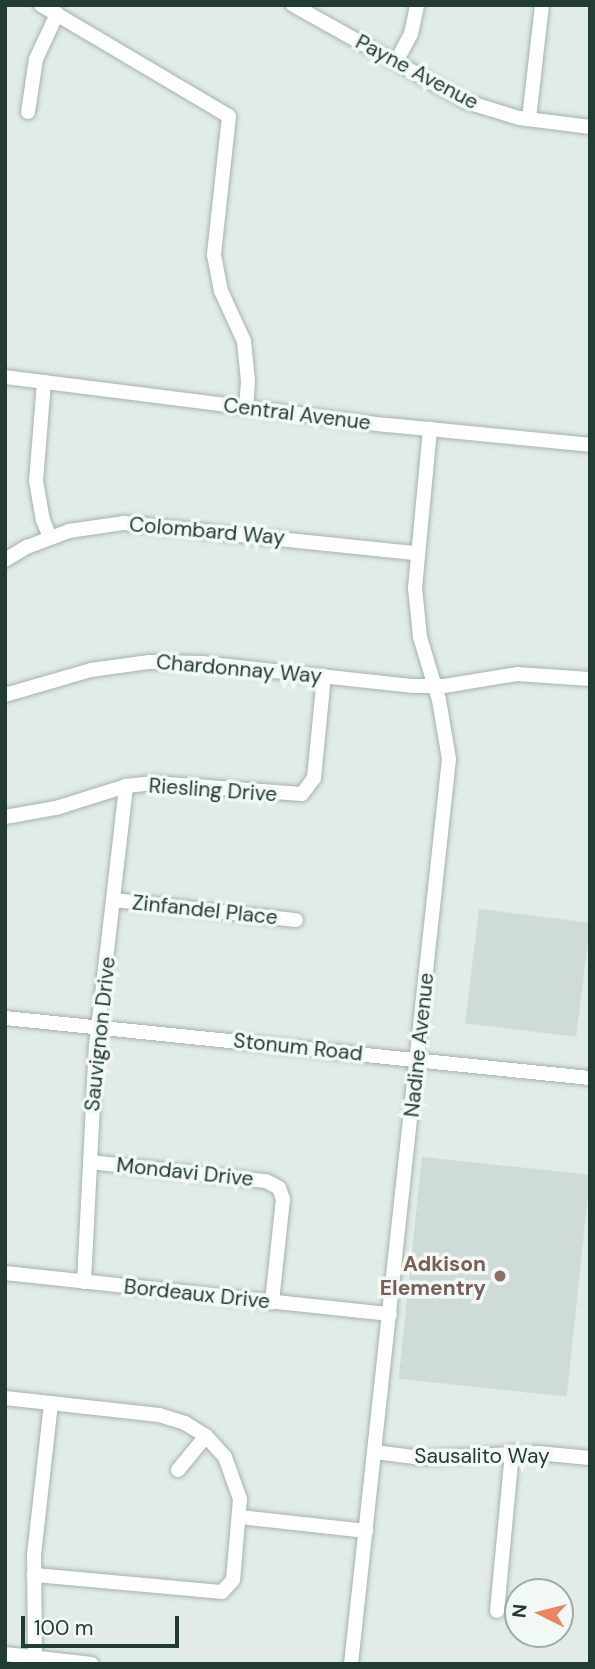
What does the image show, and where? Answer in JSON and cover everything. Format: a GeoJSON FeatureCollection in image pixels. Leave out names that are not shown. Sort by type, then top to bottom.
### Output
{"type":"FeatureCollection","features":[{"type":"Feature","properties":{"kind":"street"},"geometry":{"type":"LineString","coordinates":[[41,5],[229,116],[214,255],[221,291],[244,341],[248,373],[246,408]]}},
{"type":"Feature","properties":{"kind":"street","name":"Payne Avenue"},"geometry":{"type":"LineString","coordinates":[[293,5],[467,102],[530,119],[590,127]]}},
{"type":"Feature","properties":{"kind":"street"},"geometry":{"type":"LineString","coordinates":[[396,62],[411,34],[417,5]]}},
{"type":"Feature","properties":{"kind":"street"},"geometry":{"type":"LineString","coordinates":[[530,119],[542,5]]}},
{"type":"Feature","properties":{"kind":"street"},"geometry":{"type":"LineString","coordinates":[[28,112],[36,59],[57,14]]}},
{"type":"Feature","properties":{"kind":"street","name":"Central Avenue"},"geometry":{"type":"LineString","coordinates":[[5,377],[246,408],[590,445]]}},
{"type":"Feature","properties":{"kind":"street"},"geometry":{"type":"LineString","coordinates":[[44,382],[36,481],[40,510],[50,537]]}},
{"type":"Feature","properties":{"kind":"street","name":"Nadine Avenue"},"geometry":{"type":"LineString","coordinates":[[351,1664],[449,759],[444,722],[416,612],[416,553],[430,429]]}},
{"type":"Feature","properties":{"kind":"street","name":"Colombard Way"},"geometry":{"type":"LineString","coordinates":[[5,560],[50,537],[98,524],[124,523],[416,553]]}},
{"type":"Feature","properties":{"kind":"street","name":"Chardonnay Way"},"geometry":{"type":"LineString","coordinates":[[5,695],[91,670],[149,662],[201,663],[434,686],[517,674],[590,679]]}},
{"type":"Feature","properties":{"kind":"street","name":"Riesling Drive"},"geometry":{"type":"LineString","coordinates":[[5,817],[56,808],[126,786],[176,783],[302,794],[314,778],[324,676]]}},
{"type":"Feature","properties":{"kind":"street","name":"Sauvignon Drive"},"geometry":{"type":"LineString","coordinates":[[84,1282],[96,1046],[126,786]]}},
{"type":"Feature","properties":{"kind":"street","name":"Zinfandel Place"},"geometry":{"type":"LineString","coordinates":[[114,900],[296,920]]}},
{"type":"Feature","properties":{"kind":"street","name":"Stonum Road"},"geometry":{"type":"LineString","coordinates":[[5,1018],[590,1078]]}},
{"type":"Feature","properties":{"kind":"street","name":"Mondavi Drive"},"geometry":{"type":"LineString","coordinates":[[90,1162],[266,1181],[279,1188],[283,1199],[272,1302]]}},
{"type":"Feature","properties":{"kind":"street","name":"Bordeaux Drive"},"geometry":{"type":"LineString","coordinates":[[5,1273],[390,1314]]}},
{"type":"Feature","properties":{"kind":"street"},"geometry":{"type":"LineString","coordinates":[[5,1398],[159,1415],[185,1423],[206,1436],[231,1469],[240,1499],[233,1580],[226,1590],[216,1594],[34,1575]]}},
{"type":"Feature","properties":{"kind":"street"},"geometry":{"type":"LineString","coordinates":[[36,1661],[34,1575],[51,1403]]}},
{"type":"Feature","properties":{"kind":"street"},"geometry":{"type":"LineString","coordinates":[[178,1470],[206,1436]]}},
{"type":"Feature","properties":{"kind":"street","name":"Sausalito Way"},"geometry":{"type":"LineString","coordinates":[[375,1452],[421,1458],[512,1452],[590,1458]]}},
{"type":"Feature","properties":{"kind":"street"},"geometry":{"type":"LineString","coordinates":[[497,1611],[512,1452]]}},
{"type":"Feature","properties":{"kind":"street"},"geometry":{"type":"LineString","coordinates":[[240,1517],[366,1531]]}},
{"type":"Feature","properties":{"kind":"street"},"geometry":{"type":"LineString","coordinates":[[5,1654],[36,1661],[91,1664]]}},
{"type":"Feature","properties":{"kind":"shaded area"},"geometry":{"type":"Polygon","coordinates":[[[479,909],[590,923],[576,1037],[465,1023],[479,909]]]}},
{"type":"Feature","properties":{"kind":"shaded area","name":"Adkison Elementry"},"geometry":{"type":"Polygon","coordinates":[[[422,1157],[590,1175],[567,1396],[399,1379],[422,1157]]]}},
{"type":"Feature","properties":{"kind":"place","name":"Adkison Elementry"},"geometry":{"type":"Point","coordinates":[500,1276]}}]}
